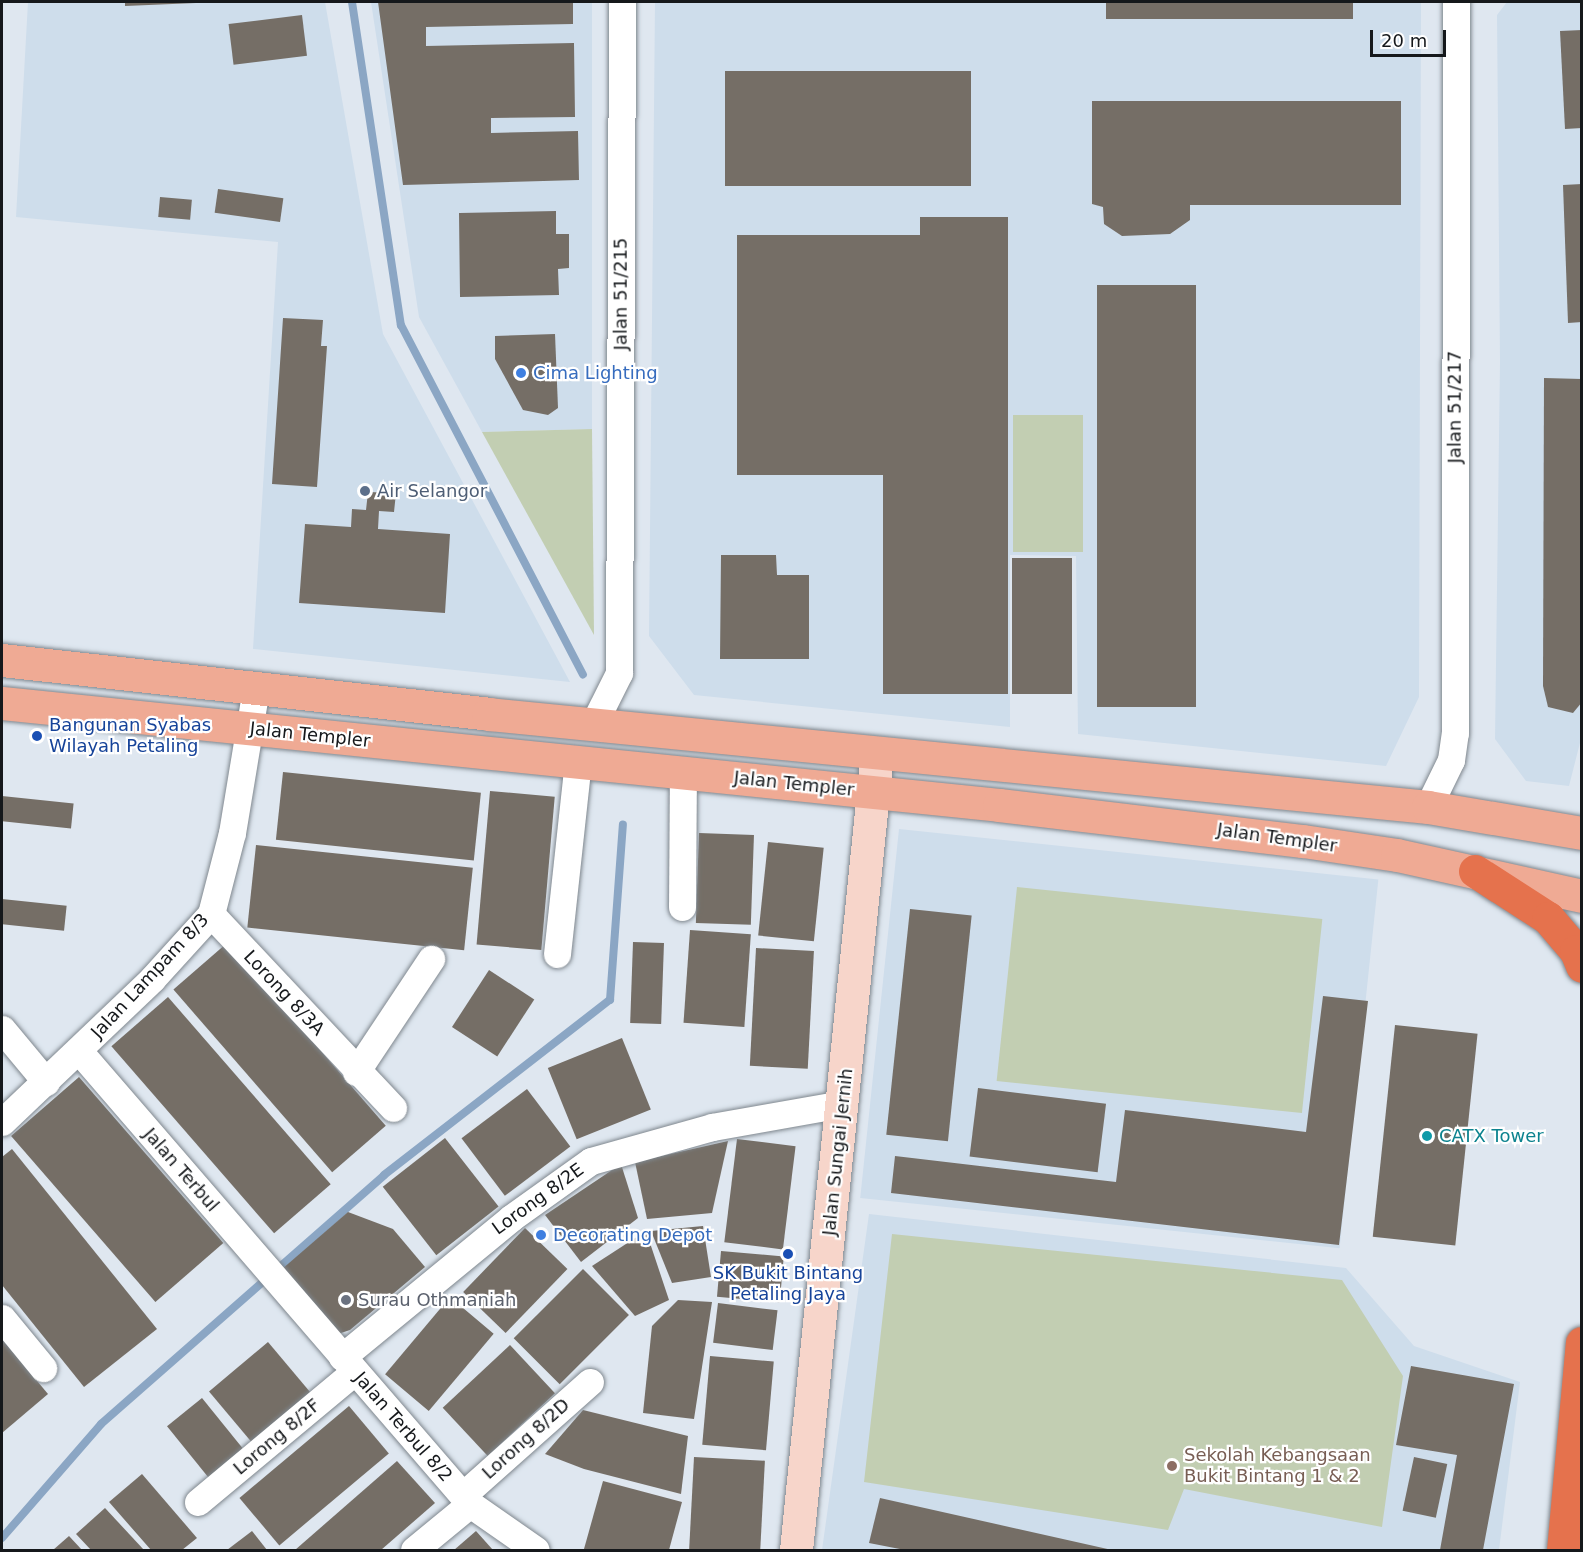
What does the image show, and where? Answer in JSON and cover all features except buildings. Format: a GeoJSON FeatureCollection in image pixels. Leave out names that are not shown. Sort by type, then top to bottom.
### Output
{"type":"FeatureCollection","features":[{"type":"Feature","properties":{"kind":"highway"},"geometry":{"type":"LineString","coordinates":[[1475,872],[1548,918],[1576,951],[1581,966]]}},
{"type":"Feature","properties":{"kind":"highway"},"geometry":{"type":"LineString","coordinates":[[1563,1551],[1581,1343]]}},
{"type":"Feature","properties":{"kind":"main road"},"geometry":{"type":"LineString","coordinates":[[2,660],[593,725],[1428,807],[1581,833]]}},
{"type":"Feature","properties":{"kind":"main road","name":"Jalan Templer"},"geometry":{"type":"LineString","coordinates":[[2,703],[873,792],[1303,841],[1475,872],[1581,896]]}},
{"type":"Feature","properties":{"kind":"street","name":"Jalan 51/215"},"geometry":{"type":"LineString","coordinates":[[593,725],[619,674],[622,2]]}},
{"type":"Feature","properties":{"kind":"street","name":"Jalan 51/217"},"geometry":{"type":"LineString","coordinates":[[1428,807],[1451,760],[1455,733],[1456,2]]}},
{"type":"Feature","properties":{"kind":"street","name":"Jalan Lampam 8/3"},"geometry":{"type":"LineString","coordinates":[[2,1122],[79,1051],[211,914],[232,833],[256,688]]}},
{"type":"Feature","properties":{"kind":"street","name":"Jalan Sungai Jernih"},"geometry":{"type":"LineString","coordinates":[[796,1551],[877,753]]}},
{"type":"Feature","properties":{"kind":"street"},"geometry":{"type":"LineString","coordinates":[[557,954],[578,762]]}},
{"type":"Feature","properties":{"kind":"street"},"geometry":{"type":"LineString","coordinates":[[682,907],[683,772]]}},
{"type":"Feature","properties":{"kind":"street","name":"Lorong 8/3A"},"geometry":{"type":"LineString","coordinates":[[211,914],[356,1072],[393,1108]]}},
{"type":"Feature","properties":{"kind":"street"},"geometry":{"type":"LineString","coordinates":[[356,1072],[431,959]]}},
{"type":"Feature","properties":{"kind":"street"},"geometry":{"type":"LineString","coordinates":[[2,1029],[46,1082]]}},
{"type":"Feature","properties":{"kind":"street","name":"Jalan Terbul"},"geometry":{"type":"LineString","coordinates":[[79,1051],[284,1289]]}},
{"type":"Feature","properties":{"kind":"street","name":"Lorong 8/2E"},"geometry":{"type":"LineString","coordinates":[[349,1364],[511,1218],[591,1161],[712,1127],[843,1104]]}},
{"type":"Feature","properties":{"kind":"street","name":"Jalan Terbul 8/2"},"geometry":{"type":"LineString","coordinates":[[284,1289],[466,1499],[536,1551]]}},
{"type":"Feature","properties":{"kind":"street"},"geometry":{"type":"LineString","coordinates":[[2,1318],[43,1368]]}},
{"type":"Feature","properties":{"kind":"street","name":"Lorong 8/2F"},"geometry":{"type":"LineString","coordinates":[[198,1502],[349,1364]]}},
{"type":"Feature","properties":{"kind":"street","name":"Lorong 8/2D"},"geometry":{"type":"LineString","coordinates":[[414,1551],[590,1382]]}},
{"type":"Feature","properties":{"kind":"shaded area","name":"Air Selangor"},"geometry":{"type":"Polygon","coordinates":[[[28,2],[325,2],[383,334],[570,682],[253,649],[278,242],[16,217],[28,2]]]}},
{"type":"Feature","properties":{"kind":"shaded area"},"geometry":{"type":"Polygon","coordinates":[[[371,2],[592,2],[592,429],[482,432],[419,317],[371,2]]]}},
{"type":"Feature","properties":{"kind":"shaded area"},"geometry":{"type":"Polygon","coordinates":[[[655,2],[1421,2],[1419,697],[1386,766],[1078,734],[1076,556],[1010,555],[1010,727],[694,695],[649,636],[655,2]]]}},
{"type":"Feature","properties":{"kind":"shaded area"},"geometry":{"type":"Polygon","coordinates":[[[1507,2],[1581,2],[1582,735],[1569,786],[1526,781],[1495,739],[1500,362],[1497,15],[1507,2]]]}},
{"type":"Feature","properties":{"kind":"shaded area"},"geometry":{"type":"Polygon","coordinates":[[[899,829],[1378,879],[1340,1248],[860,1198],[899,829]]]}},
{"type":"Feature","properties":{"kind":"shaded area","name":"Sekolah Kebangsaan Bukit Bintang 1 & 2"},"geometry":{"type":"Polygon","coordinates":[[[869,1214],[1346,1268],[1414,1346],[1520,1382],[1499,1550],[822,1550],[869,1214]]]}},
{"type":"Feature","properties":{"kind":"green space"},"geometry":{"type":"Polygon","coordinates":[[[1013,415],[1083,415],[1083,552],[1013,552],[1013,415]]]}},
{"type":"Feature","properties":{"kind":"green space"},"geometry":{"type":"Polygon","coordinates":[[[592,429],[594,635],[482,432],[592,429]]]}},
{"type":"Feature","properties":{"kind":"green space"},"geometry":{"type":"Polygon","coordinates":[[[1017,887],[1322,919],[1302,1113],[997,1081],[1017,887]]]}},
{"type":"Feature","properties":{"kind":"green space","name":"Sekolah Kebangsaan Bukit Bintang 1 & 2"},"geometry":{"type":"Polygon","coordinates":[[[892,1234],[1342,1280],[1403,1376],[1382,1527],[1184,1489],[1168,1530],[864,1482],[892,1234]]]}},
{"type":"Feature","properties":{"kind":"waterway"},"geometry":{"type":"LineString","coordinates":[[352,2],[401,325],[583,674]]}},
{"type":"Feature","properties":{"kind":"waterway"},"geometry":{"type":"LineString","coordinates":[[2,1538],[101,1424],[384,1175],[610,1000],[623,824]]}},
{"type":"Feature","properties":{"kind":"place","name":"Cima Lighting"},"geometry":{"type":"Point","coordinates":[521,373]}},
{"type":"Feature","properties":{"kind":"place","name":"Air Selangor"},"geometry":{"type":"Point","coordinates":[365,491]}},
{"type":"Feature","properties":{"kind":"place","name":"Bangunan Syabas Wilayah Petaling"},"geometry":{"type":"Point","coordinates":[37,736]}},
{"type":"Feature","properties":{"kind":"place","name":"CATX Tower"},"geometry":{"type":"Point","coordinates":[1427,1136]}},
{"type":"Feature","properties":{"kind":"place","name":"Decorating Depot"},"geometry":{"type":"Point","coordinates":[541,1235]}},
{"type":"Feature","properties":{"kind":"place","name":"SK Bukit Bintang Petaling Jaya"},"geometry":{"type":"Point","coordinates":[788,1254]}},
{"type":"Feature","properties":{"kind":"place","name":"Surau Othmaniah"},"geometry":{"type":"Point","coordinates":[346,1300]}},
{"type":"Feature","properties":{"kind":"place","name":"Sekolah Kebangsaan Bukit Bintang 1 & 2"},"geometry":{"type":"Point","coordinates":[1172,1466]}}]}
